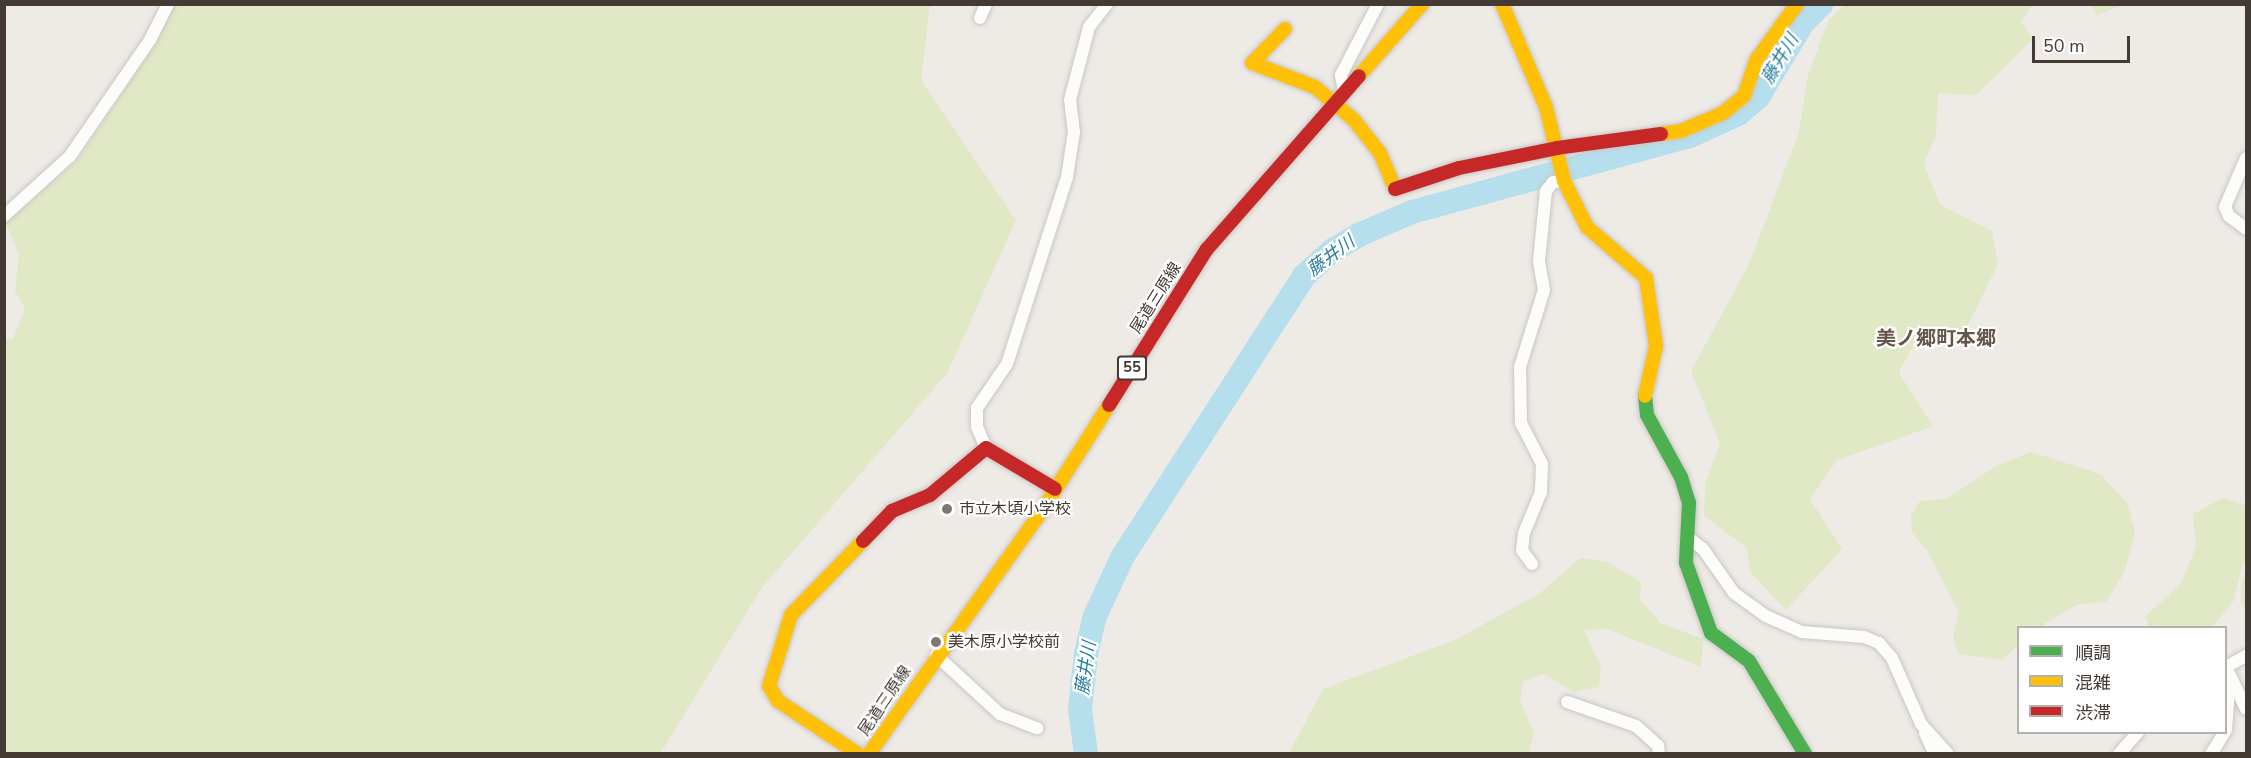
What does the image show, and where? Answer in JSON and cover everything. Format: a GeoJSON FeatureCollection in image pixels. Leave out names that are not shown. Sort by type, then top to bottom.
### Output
{"type":"FeatureCollection","features":[{"type":"Feature","properties":{"kind":"street"},"geometry":{"type":"LineString","coordinates":[[4,216],[70,156],[150,40],[168,4]]}},
{"type":"Feature","properties":{"kind":"street"},"geometry":{"type":"LineString","coordinates":[[980,18],[986,4]]}},
{"type":"Feature","properties":{"kind":"street"},"geometry":{"type":"LineString","coordinates":[[1055,489],[986,448],[977,427],[977,408],[1011,353],[1067,177],[1074,132],[1070,100],[1089,27],[1107,4]]}},
{"type":"Feature","properties":{"kind":"street"},"geometry":{"type":"LineString","coordinates":[[1344,91],[1341,75],[1378,4]]}},
{"type":"Feature","properties":{"kind":"street","name":"尾道三原線"},"geometry":{"type":"LineString","coordinates":[[869,753],[1055,489],[1207,249],[1422,4]]}},
{"type":"Feature","properties":{"kind":"street"},"geometry":{"type":"LineString","coordinates":[[1502,4],[1546,107],[1564,181],[1587,227],[1646,278],[1656,346],[1645,396],[1647,415],[1681,477],[1689,502],[1690,539],[1686,562],[1711,633],[1749,661],[1805,753]]}},
{"type":"Feature","properties":{"kind":"street"},"geometry":{"type":"LineString","coordinates":[[1285,29],[1252,63],[1305,82],[1334,102],[1354,120],[1380,153],[1393,190],[1459,168],[1557,148],[1681,131],[1723,113],[1744,96],[1757,59],[1793,6]]}},
{"type":"Feature","properties":{"kind":"street"},"geometry":{"type":"LineString","coordinates":[[2247,159],[2225,207],[2229,216],[2247,229]]}},
{"type":"Feature","properties":{"kind":"street"},"geometry":{"type":"LineString","coordinates":[[1532,564],[1522,550],[1524,532],[1541,492],[1542,464],[1521,423],[1520,367],[1544,290],[1539,261],[1546,191],[1552,182],[1564,181]]}},
{"type":"Feature","properties":{"kind":"street"},"geometry":{"type":"LineString","coordinates":[[858,753],[778,701],[769,686],[791,615],[892,511],[930,495],[986,448]]}},
{"type":"Feature","properties":{"kind":"street"},"geometry":{"type":"LineString","coordinates":[[1690,539],[1703,549],[1734,593],[1766,616],[1802,632],[1864,637],[1879,643],[1892,658],[1935,753]]}},
{"type":"Feature","properties":{"kind":"street"},"geometry":{"type":"LineString","coordinates":[[936,655],[1000,714],[1037,728]]}},
{"type":"Feature","properties":{"kind":"street"},"geometry":{"type":"LineString","coordinates":[[2227,666],[2247,656]]}},
{"type":"Feature","properties":{"kind":"street"},"geometry":{"type":"LineString","coordinates":[[2227,669],[2247,709]]}},
{"type":"Feature","properties":{"kind":"street"},"geometry":{"type":"LineString","coordinates":[[2227,709],[2230,676]]}},
{"type":"Feature","properties":{"kind":"street"},"geometry":{"type":"LineString","coordinates":[[1567,702],[1636,726],[1658,746],[1659,753]]}},
{"type":"Feature","properties":{"kind":"street"},"geometry":{"type":"LineString","coordinates":[[1921,724],[1948,753]]}},
{"type":"Feature","properties":{"kind":"street"},"geometry":{"type":"LineString","coordinates":[[2119,753],[2136,734]]}},
{"type":"Feature","properties":{"kind":"street"},"geometry":{"type":"LineString","coordinates":[[2211,753],[2223,734]]}},
{"type":"Feature","properties":{"kind":"green space"},"geometry":{"type":"Polygon","coordinates":[[[174,4],[930,5],[921,80],[1016,220],[948,372],[761,589],[660,754],[5,753],[4,339],[13,339],[25,308],[15,291],[19,253],[5,223],[77,161],[147,56],[174,4]]]}},
{"type":"Feature","properties":{"kind":"green space"},"geometry":{"type":"Polygon","coordinates":[[[1844,5],[2033,5],[2021,22],[2033,39],[1976,95],[1938,93],[1936,135],[1924,164],[1940,205],[1992,231],[1998,264],[1959,343],[1916,340],[1899,373],[1933,426],[1837,460],[1810,499],[1842,549],[1786,610],[1751,573],[1746,547],[1704,516],[1705,484],[1720,443],[1691,371],[1749,264],[1799,132],[1808,75],[1828,21],[1844,5]]]}},
{"type":"Feature","properties":{"kind":"green space"},"geometry":{"type":"Polygon","coordinates":[[[2091,5],[2123,5],[2097,15],[2091,5]]]}},
{"type":"Feature","properties":{"kind":"green space"},"geometry":{"type":"Polygon","coordinates":[[[2031,452],[2100,474],[2127,503],[2135,533],[2124,573],[2106,602],[2078,604],[2041,626],[2017,626],[2017,646],[2002,660],[1958,654],[1953,638],[1959,613],[1927,550],[1912,533],[1911,515],[1920,501],[1946,499],[1998,465],[2031,452]]]}},
{"type":"Feature","properties":{"kind":"green space"},"geometry":{"type":"Polygon","coordinates":[[[2223,498],[2246,505],[2246,562],[2243,562],[2233,602],[2213,626],[2150,626],[2145,617],[2182,582],[2196,546],[2193,514],[2223,498]]]}},
{"type":"Feature","properties":{"kind":"green space"},"geometry":{"type":"Polygon","coordinates":[[[1580,558],[1607,562],[1641,582],[1640,599],[1660,623],[1703,639],[1701,667],[1607,629],[1584,630],[1601,667],[1599,687],[1574,692],[1544,674],[1523,681],[1520,700],[1534,733],[1529,753],[1289,753],[1323,689],[1455,640],[1539,594],[1580,558]]]}},
{"type":"Feature","properties":{"kind":"green space"},"geometry":{"type":"Polygon","coordinates":[[[2246,577],[2246,611],[2241,602],[2242,579],[2246,577]]]}},
{"type":"Feature","properties":{"kind":"waterway","name":"藤井川"},"geometry":{"type":"LineString","coordinates":[[1086,754],[1080,709],[1086,654],[1095,616],[1123,556],[1304,276],[1333,250],[1361,234],[1412,212],[1690,136],[1738,114],[1758,97],[1802,24],[1821,4]]}},
{"type":"Feature","properties":{"kind":"traffic: fast"},"geometry":{"type":"LineString","coordinates":[[1645,396],[1647,415],[1681,477],[1689,503],[1686,563],[1711,633],[1749,661],[1805,754]]}},
{"type":"Feature","properties":{"kind":"traffic: slow"},"geometry":{"type":"LineString","coordinates":[[1359,76],[1422,4]]}},
{"type":"Feature","properties":{"kind":"traffic: slow"},"geometry":{"type":"LineString","coordinates":[[1502,4],[1546,107],[1564,181],[1587,227],[1646,278],[1656,346],[1645,396]]}},
{"type":"Feature","properties":{"kind":"traffic: slow"},"geometry":{"type":"LineString","coordinates":[[1661,134],[1681,131],[1723,113],[1744,96],[1757,59],[1797,4]]}},
{"type":"Feature","properties":{"kind":"traffic: slow"},"geometry":{"type":"LineString","coordinates":[[1285,29],[1252,63],[1315,87],[1354,120],[1380,153],[1395,189]]}},
{"type":"Feature","properties":{"kind":"traffic: slow"},"geometry":{"type":"LineString","coordinates":[[869,754],[1045,506],[1109,405]]}},
{"type":"Feature","properties":{"kind":"traffic: slow"},"geometry":{"type":"LineString","coordinates":[[858,754],[778,701],[769,686],[791,615],[863,541]]}},
{"type":"Feature","properties":{"kind":"traffic: jam"},"geometry":{"type":"LineString","coordinates":[[1109,405],[1207,249],[1359,76]]}},
{"type":"Feature","properties":{"kind":"traffic: jam"},"geometry":{"type":"LineString","coordinates":[[1395,189],[1459,168],[1557,148],[1661,134]]}},
{"type":"Feature","properties":{"kind":"traffic: jam"},"geometry":{"type":"LineString","coordinates":[[863,541],[892,511],[930,495],[986,448],[1055,489]]}},
{"type":"Feature","properties":{"kind":"place","name":"市立木頃小学校"},"geometry":{"type":"Point","coordinates":[947,509]}},
{"type":"Feature","properties":{"kind":"place","name":"美木原小学校前"},"geometry":{"type":"Point","coordinates":[936,642]}},
{"type":"Feature","properties":{"kind":"district","name":"美ノ郷町本郷"},"geometry":{"type":"Point","coordinates":[1936,338]}}]}
